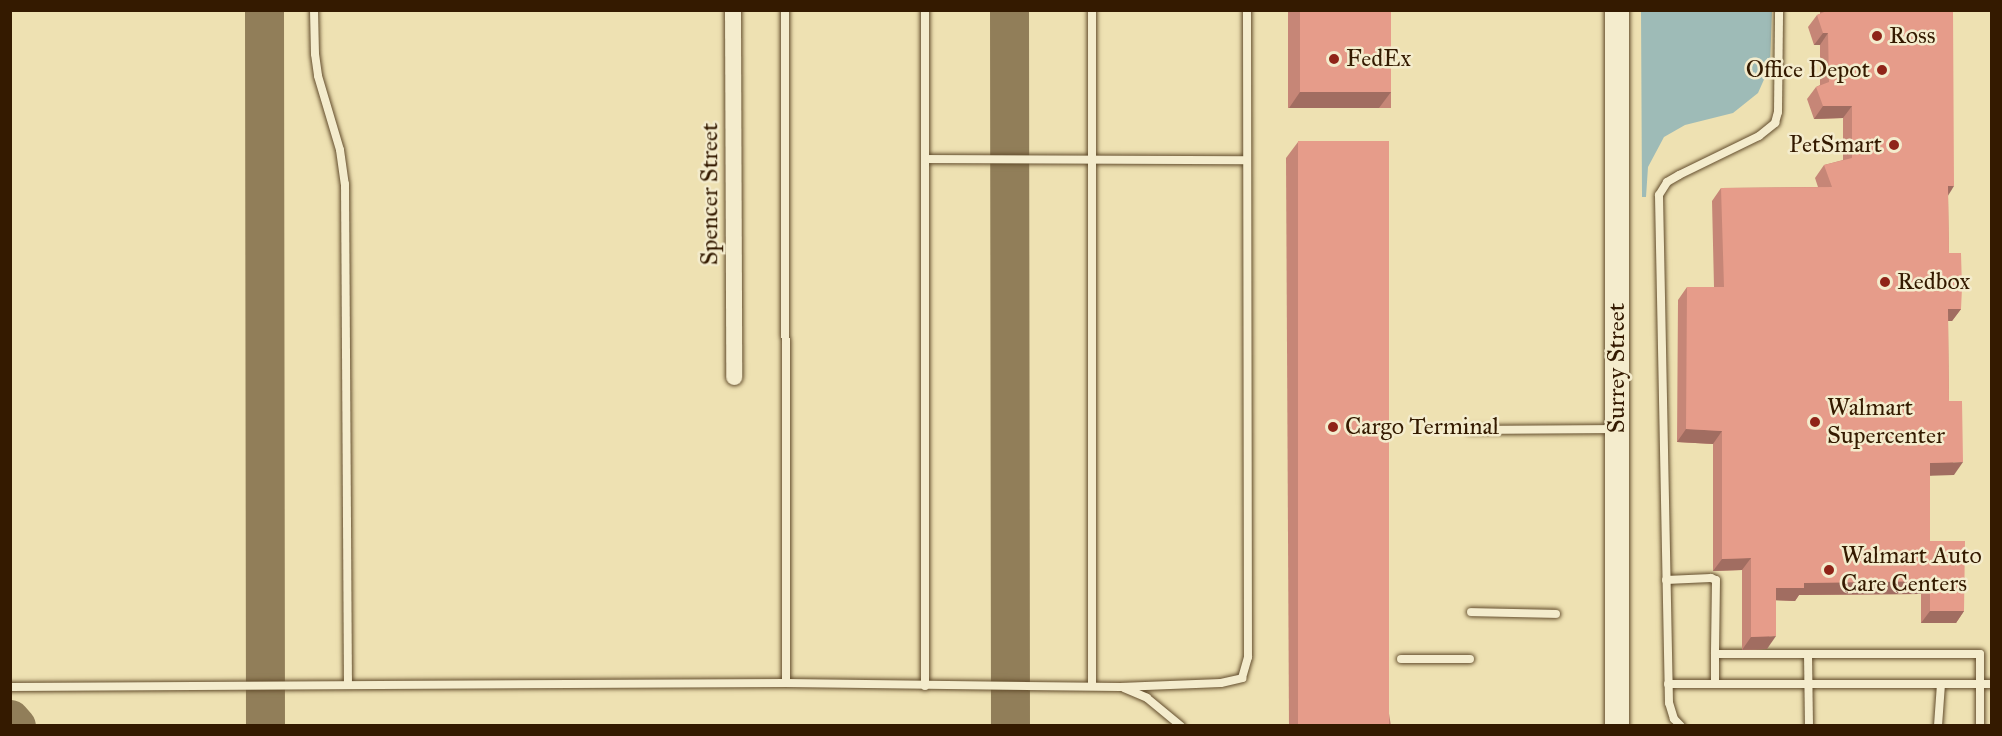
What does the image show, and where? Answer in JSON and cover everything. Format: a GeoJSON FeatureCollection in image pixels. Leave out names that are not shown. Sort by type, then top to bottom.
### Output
{"type":"FeatureCollection","features":[{"type":"Feature","properties":{"kind":"street","name":"Spencer Street"},"geometry":{"type":"LineString","coordinates":[[733,10],[734,377]]}},
{"type":"Feature","properties":{"kind":"street","name":"Surrey Street"},"geometry":{"type":"LineString","coordinates":[[1617,10],[1617,726]]}},
{"type":"Feature","properties":{"kind":"lane"},"geometry":{"type":"LineString","coordinates":[[314,10],[318,76],[340,150],[345,184],[348,685]]}},
{"type":"Feature","properties":{"kind":"lane"},"geometry":{"type":"LineString","coordinates":[[785,10],[786,683]]}},
{"type":"Feature","properties":{"kind":"lane"},"geometry":{"type":"LineString","coordinates":[[925,10],[926,686]]}},
{"type":"Feature","properties":{"kind":"lane"},"geometry":{"type":"LineString","coordinates":[[1092,10],[1092,686]]}},
{"type":"Feature","properties":{"kind":"lane"},"geometry":{"type":"LineString","coordinates":[[10,687],[786,683],[1120,687],[1234,682],[1246,673],[1248,657],[1247,10]]}},
{"type":"Feature","properties":{"kind":"lane"},"geometry":{"type":"LineString","coordinates":[[1681,726],[1674,719],[1669,703],[1668,684],[1659,195],[1667,182],[1759,136],[1774,123],[1778,112],[1779,10]]}},
{"type":"Feature","properties":{"kind":"lane"},"geometry":{"type":"LineString","coordinates":[[925,159],[1247,160]]}},
{"type":"Feature","properties":{"kind":"lane"},"geometry":{"type":"LineString","coordinates":[[1470,430],[1617,429]]}},
{"type":"Feature","properties":{"kind":"lane"},"geometry":{"type":"LineString","coordinates":[[1666,580],[1711,578],[1716,580],[1715,684]]}},
{"type":"Feature","properties":{"kind":"lane"},"geometry":{"type":"LineString","coordinates":[[1471,612],[1556,614]]}},
{"type":"Feature","properties":{"kind":"lane"},"geometry":{"type":"LineString","coordinates":[[1716,654],[1980,654],[1980,726]]}},
{"type":"Feature","properties":{"kind":"lane"},"geometry":{"type":"LineString","coordinates":[[1808,654],[1809,726]]}},
{"type":"Feature","properties":{"kind":"lane"},"geometry":{"type":"LineString","coordinates":[[1401,659],[1470,659]]}},
{"type":"Feature","properties":{"kind":"lane"},"geometry":{"type":"LineString","coordinates":[[1668,684],[1992,684]]}},
{"type":"Feature","properties":{"kind":"lane"},"geometry":{"type":"LineString","coordinates":[[1938,726],[1941,684]]}},
{"type":"Feature","properties":{"kind":"lane"},"geometry":{"type":"LineString","coordinates":[[1120,687],[1147,698],[1180,726]]}},
{"type":"Feature","properties":{"kind":"water"},"geometry":{"type":"Polygon","coordinates":[[[1641,11],[1772,11],[1770,66],[1758,93],[1733,113],[1685,125],[1664,137],[1648,167],[1646,197],[1642,197],[1641,11]]]}},
{"type":"Feature","properties":{"kind":"building","name":"FedEx"},"geometry":{"type":"Polygon","coordinates":[[[1300,10],[1391,10],[1391,92],[1300,92],[1300,10]]]}},
{"type":"Feature","properties":{"kind":"building","name":"Walmart Supercenter"},"geometry":{"type":"Polygon","coordinates":[[[1829,10],[1953,10],[1954,186],[1948,186],[1949,253],[1961,253],[1962,288],[1961,309],[1948,309],[1949,401],[1962,401],[1963,462],[1930,463],[1930,541],[1965,541],[1964,611],[1930,611],[1930,581],[1804,583],[1804,588],[1776,588],[1776,636],[1751,637],[1751,558],[1722,559],[1722,431],[1686,429],[1687,287],[1724,287],[1721,188],[1832,187],[1824,165],[1852,158],[1852,106],[1823,106],[1816,87],[1829,82],[1828,33],[1823,33],[1817,15],[1829,10]]]}},
{"type":"Feature","properties":{"kind":"building","name":"Cargo Terminal"},"geometry":{"type":"Polygon","coordinates":[[[1298,141],[1389,141],[1389,726],[1298,726],[1298,141]]]}},
{"type":"Feature","properties":{"kind":"taxiway"},"geometry":{"type":"LineString","coordinates":[[264,10],[265,726]]}},
{"type":"Feature","properties":{"kind":"taxiway"},"geometry":{"type":"LineString","coordinates":[[1009,10],[1010,726]]}},
{"type":"Feature","properties":{"kind":"taxiway"},"geometry":{"type":"LineString","coordinates":[[10,719],[16,726]]}},
{"type":"Feature","properties":{"kind":"place","name":"Ross"},"geometry":{"type":"Point","coordinates":[1877,36]}},
{"type":"Feature","properties":{"kind":"place","name":"FedEx"},"geometry":{"type":"Point","coordinates":[1334,59]}},
{"type":"Feature","properties":{"kind":"place","name":"Office Depot"},"geometry":{"type":"Point","coordinates":[1882,70]}},
{"type":"Feature","properties":{"kind":"place","name":"PetSmart"},"geometry":{"type":"Point","coordinates":[1894,145]}},
{"type":"Feature","properties":{"kind":"place","name":"Redbox"},"geometry":{"type":"Point","coordinates":[1885,282]}},
{"type":"Feature","properties":{"kind":"place","name":"Walmart Supercenter"},"geometry":{"type":"Point","coordinates":[1815,422]}},
{"type":"Feature","properties":{"kind":"place","name":"Cargo Terminal"},"geometry":{"type":"Point","coordinates":[1333,427]}},
{"type":"Feature","properties":{"kind":"place","name":"Walmart Auto Care Centers"},"geometry":{"type":"Point","coordinates":[1829,570]}}]}
